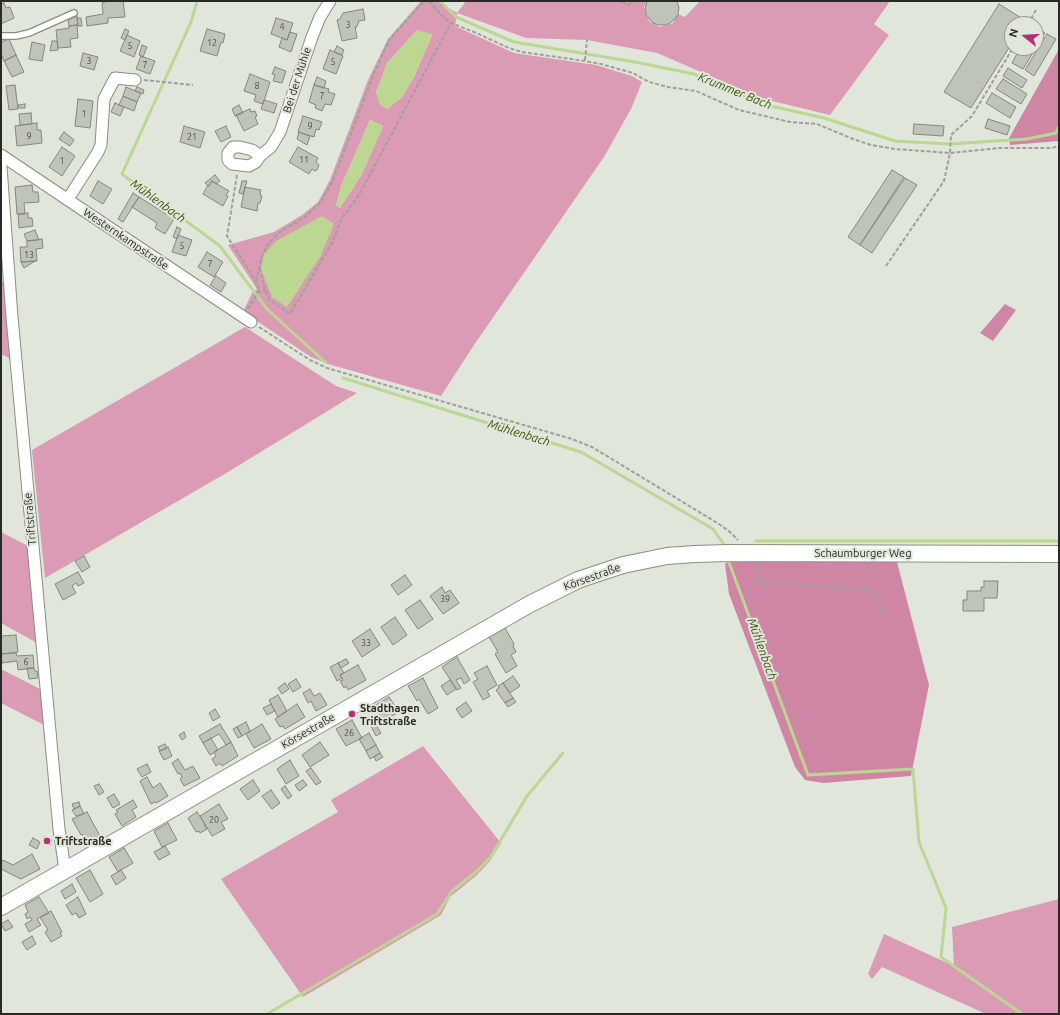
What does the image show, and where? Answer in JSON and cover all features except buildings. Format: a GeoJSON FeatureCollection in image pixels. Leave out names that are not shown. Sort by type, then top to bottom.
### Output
{"type":"FeatureCollection","features":[{"type":"Feature","properties":{"kind":"street","name":"Bei der Mühle"},"geometry":{"type":"LineString","coordinates":[[239,166],[249,166],[256,162],[260,156],[271,147],[280,132],[312,37],[320,17],[330,1]]}},
{"type":"Feature","properties":{"kind":"street"},"geometry":{"type":"LineString","coordinates":[[68,199],[98,152],[101,144],[104,99],[115,78],[136,80]]}},
{"type":"Feature","properties":{"kind":"street"},"geometry":{"type":"LineString","coordinates":[[239,166],[232,164],[228,160],[228,152],[233,147],[252,150],[260,156]]}},
{"type":"Feature","properties":{"kind":"street","name":"Westernkampstraße"},"geometry":{"type":"LineString","coordinates":[[1,155],[251,322]]}},
{"type":"Feature","properties":{"kind":"street","name":"Triftstraße"},"geometry":{"type":"LineString","coordinates":[[1,167],[12,325],[59,829],[65,870]]}},
{"type":"Feature","properties":{"kind":"street","name":"Schaumburger Weg"},"geometry":{"type":"LineString","coordinates":[[667,556],[726,553],[1059,554]]}},
{"type":"Feature","properties":{"kind":"street","name":"Körsestraße"},"geometry":{"type":"LineString","coordinates":[[1,906],[530,604],[578,580],[623,565],[667,556]]}},
{"type":"Feature","properties":{"kind":"lane"},"geometry":{"type":"LineString","coordinates":[[1,36],[16,36],[29,33],[74,14]]}},
{"type":"Feature","properties":{"kind":"path"},"geometry":{"type":"LineString","coordinates":[[256,281],[262,256],[268,244],[278,233],[305,217],[321,202],[333,180],[373,76],[390,40],[424,1]]}},
{"type":"Feature","properties":{"kind":"path"},"geometry":{"type":"LineString","coordinates":[[429,1],[443,18],[451,23],[509,48],[522,52],[585,61],[633,73],[649,82],[668,87],[696,91],[739,110],[790,122],[817,124],[853,140],[871,145],[895,149],[950,153],[999,148],[1052,148],[1059,146]]}},
{"type":"Feature","properties":{"kind":"path"},"geometry":{"type":"LineString","coordinates":[[1033,16],[1036,10]]}},
{"type":"Feature","properties":{"kind":"path"},"geometry":{"type":"LineString","coordinates":[[260,268],[265,290],[270,300],[290,314],[332,243],[342,218],[359,196],[451,23]]}},
{"type":"Feature","properties":{"kind":"path"},"geometry":{"type":"LineString","coordinates":[[585,61],[587,40]]}},
{"type":"Feature","properties":{"kind":"path"},"geometry":{"type":"LineString","coordinates":[[886,266],[944,181],[950,153],[951,135],[972,116],[1009,56]]}},
{"type":"Feature","properties":{"kind":"path"},"geometry":{"type":"LineString","coordinates":[[136,80],[193,85]]}},
{"type":"Feature","properties":{"kind":"path"},"geometry":{"type":"LineString","coordinates":[[239,166],[227,236],[256,281],[259,290],[258,292]]}},
{"type":"Feature","properties":{"kind":"path"},"geometry":{"type":"LineString","coordinates":[[254,297],[258,292],[265,290]]}},
{"type":"Feature","properties":{"kind":"path"},"geometry":{"type":"LineString","coordinates":[[251,322],[310,360],[327,368],[572,439],[592,447],[730,532],[749,553]]}},
{"type":"Feature","properties":{"kind":"path"},"geometry":{"type":"LineString","coordinates":[[754,581],[873,590],[886,620]]}},
{"type":"Feature","properties":{"kind":"shaded area"},"geometry":{"type":"Polygon","coordinates":[[[421,1],[437,1],[457,13],[455,26],[514,53],[596,65],[632,76],[642,82],[631,109],[604,157],[474,345],[441,396],[328,364],[311,357],[243,312],[252,293],[257,289],[228,245],[274,232],[302,215],[318,202],[330,180],[368,80],[388,39],[421,1]],[[417,30],[387,63],[376,93],[387,109],[402,97],[414,77],[432,35],[417,30]],[[370,120],[342,184],[336,205],[340,208],[362,174],[383,126],[370,120]]]}},
{"type":"Feature","properties":{"kind":"shaded area"},"geometry":{"type":"Polygon","coordinates":[[[466,1],[621,1],[629,5],[631,1],[647,1],[644,7],[645,13],[650,22],[660,27],[673,23],[678,14],[685,17],[700,1],[890,1],[874,24],[889,35],[830,115],[764,99],[657,53],[587,40],[526,38],[457,13],[466,1]]]}},
{"type":"Feature","properties":{"kind":"shaded area"},"geometry":{"type":"Polygon","coordinates":[[[417,30],[432,34],[414,77],[402,97],[387,109],[380,105],[376,93],[387,63],[417,30]]]}},
{"type":"Feature","properties":{"kind":"shaded area"},"geometry":{"type":"Polygon","coordinates":[[[1059,49],[1059,141],[1010,145],[1009,138],[1059,49]]]}},
{"type":"Feature","properties":{"kind":"shaded area"},"geometry":{"type":"Polygon","coordinates":[[[370,120],[383,126],[362,174],[340,208],[336,205],[342,184],[370,120]]]}},
{"type":"Feature","properties":{"kind":"shaded area"},"geometry":{"type":"Polygon","coordinates":[[[322,216],[334,224],[320,257],[287,307],[272,297],[261,269],[264,254],[276,241],[322,216]]]}},
{"type":"Feature","properties":{"kind":"shaded area"},"geometry":{"type":"Polygon","coordinates":[[[6,281],[13,360],[1,354],[1,282],[6,281]]]}},
{"type":"Feature","properties":{"kind":"shaded area"},"geometry":{"type":"Polygon","coordinates":[[[1005,304],[1016,310],[993,341],[980,333],[1005,304]]]}},
{"type":"Feature","properties":{"kind":"shaded area"},"geometry":{"type":"Polygon","coordinates":[[[245,327],[336,386],[357,393],[228,472],[45,578],[32,450],[245,327]]]}},
{"type":"Feature","properties":{"kind":"shaded area"},"geometry":{"type":"Polygon","coordinates":[[[1,532],[30,547],[39,644],[1,623],[1,532]]]}},
{"type":"Feature","properties":{"kind":"shaded area"},"geometry":{"type":"Polygon","coordinates":[[[731,559],[897,562],[929,685],[911,776],[823,783],[805,780],[795,767],[729,594],[725,564],[731,559]]]}},
{"type":"Feature","properties":{"kind":"shaded area"},"geometry":{"type":"Polygon","coordinates":[[[1,669],[42,690],[46,726],[1,703],[1,669]]]}},
{"type":"Feature","properties":{"kind":"shaded area"},"geometry":{"type":"Polygon","coordinates":[[[423,746],[501,843],[490,861],[477,875],[450,897],[441,915],[303,997],[221,879],[338,812],[331,800],[423,746]]]}},
{"type":"Feature","properties":{"kind":"shaded area"},"geometry":{"type":"Polygon","coordinates":[[[1059,899],[1059,1014],[986,1014],[882,967],[872,979],[868,974],[884,934],[954,966],[952,927],[1059,899]]]}},
{"type":"Feature","properties":{"kind":"waterway","name":"Mühlenbach"},"geometry":{"type":"LineString","coordinates":[[197,1],[191,22],[122,174],[220,246],[267,309],[325,362]]}},
{"type":"Feature","properties":{"kind":"waterway","name":"Krummer Bach"},"geometry":{"type":"LineString","coordinates":[[440,1],[456,17],[514,42],[635,62],[694,74],[762,104],[824,118],[895,141],[949,144],[1027,139],[1056,133],[1059,126]]}},
{"type":"Feature","properties":{"kind":"waterway","name":"Mühlenbach"},"geometry":{"type":"LineString","coordinates":[[343,378],[581,452],[713,529],[725,548]]}},
{"type":"Feature","properties":{"kind":"waterway"},"geometry":{"type":"LineString","coordinates":[[756,541],[1059,541]]}},
{"type":"Feature","properties":{"kind":"waterway","name":"Mühlenbach"},"geometry":{"type":"LineString","coordinates":[[727,557],[808,775],[913,769],[919,842],[946,908],[941,957],[1022,1014]]}},
{"type":"Feature","properties":{"kind":"waterway"},"geometry":{"type":"LineString","coordinates":[[267,1014],[437,914],[452,891],[476,872],[490,858],[527,796],[563,753]]}},
{"type":"Feature","properties":{"kind":"place","name":"Stadthagen Triftstraße"},"geometry":{"type":"Point","coordinates":[352,714]}},
{"type":"Feature","properties":{"kind":"place","name":"Triftstraße"},"geometry":{"type":"Point","coordinates":[47,841]}}]}
